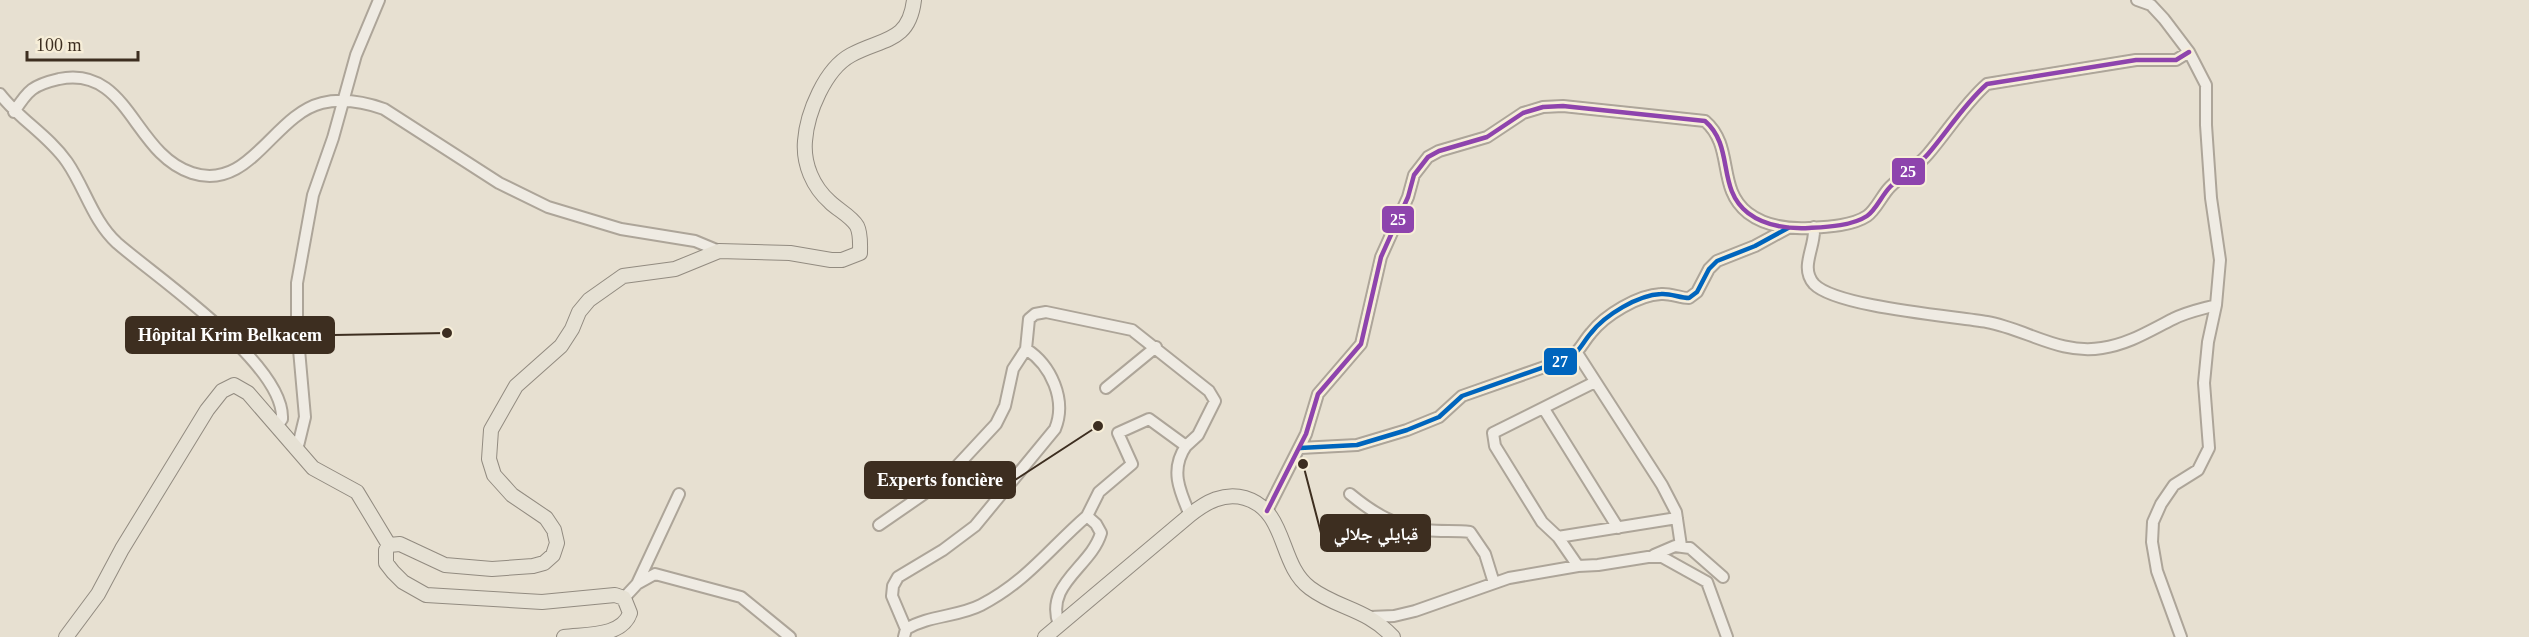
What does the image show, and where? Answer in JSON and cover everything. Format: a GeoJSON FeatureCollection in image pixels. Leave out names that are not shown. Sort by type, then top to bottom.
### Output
{"type":"FeatureCollection","features":[{"type":"Feature","properties":{"kind":"main road"},"geometry":{"type":"LineString","coordinates":[[389,545],[400,544],[445,565],[492,568],[532,566],[544,563],[553,555],[557,543],[554,530],[546,518],[512,495],[494,475],[489,459],[491,430],[516,386],[561,346],[579,312],[605,287],[623,276],[675,269],[718,251],[756,254],[790,253],[831,260],[842,260],[860,253],[860,233],[856,225],[828,201],[809,173],[805,144],[807,123],[823,86],[840,64],[849,56],[895,36],[906,27],[912,16],[914,0]]}},
{"type":"Feature","properties":{"kind":"main road"},"geometry":{"type":"LineString","coordinates":[[66,637],[90,608],[128,539],[207,410],[222,391],[234,385],[242,388],[313,468],[357,492],[389,545],[386,563],[403,582],[426,595],[542,602],[615,596],[624,598],[630,613],[628,621],[621,628],[612,632],[564,637]]}},
{"type":"Feature","properties":{"kind":"main road"},"geometry":{"type":"LineString","coordinates":[[1045,637],[1190,515],[1209,501],[1233,496],[1255,502],[1267,511],[1275,522],[1302,580],[1322,595],[1370,617],[1393,637]]}},
{"type":"Feature","properties":{"kind":"street"},"geometry":{"type":"LineString","coordinates":[[297,450],[305,417],[297,327],[297,283],[313,195],[333,138],[356,56],[379,0]]}},
{"type":"Feature","properties":{"kind":"street"},"geometry":{"type":"LineString","coordinates":[[2137,0],[2151,5],[2189,52],[2206,85],[2211,198],[2220,260],[2217,305],[2208,342],[2204,383],[2210,448],[2198,470],[2174,485],[2161,504],[2154,522],[2152,542],[2157,571],[2181,637]]}},
{"type":"Feature","properties":{"kind":"street"},"geometry":{"type":"LineString","coordinates":[[1267,511],[1300,448],[1318,394],[1361,344],[1381,257],[1408,197],[1414,175],[1428,157],[1439,151],[1487,137],[1523,113],[1543,107],[1563,106],[1705,120],[1716,130],[1723,146],[1728,184],[1738,202],[1749,213],[1772,225],[1788,228],[1814,227],[1868,216],[1889,188],[1926,157],[1987,84],[2136,60],[2176,60],[2189,52]]}},
{"type":"Feature","properties":{"kind":"street"},"geometry":{"type":"LineString","coordinates":[[14,112],[28,90],[70,77],[91,80],[109,89],[151,146],[172,165],[193,174],[213,176],[232,171],[249,161],[291,120],[306,110],[321,103],[364,102],[384,109],[499,183],[548,207],[621,229],[695,241],[718,251]]}},
{"type":"Feature","properties":{"kind":"street"},"geometry":{"type":"LineString","coordinates":[[0,94],[14,112],[47,137],[68,163],[96,216],[116,243],[137,257],[248,353],[279,400],[282,419],[277,426]]}},
{"type":"Feature","properties":{"kind":"street"},"geometry":{"type":"LineString","coordinates":[[1814,227],[1815,238],[1807,264],[1808,275],[1820,290],[1862,302],[1921,314],[1988,322],[2061,347],[2100,349],[2124,343],[2146,335],[2175,318],[2217,305]]}},
{"type":"Feature","properties":{"kind":"street"},"geometry":{"type":"LineString","coordinates":[[1300,448],[1357,445],[1407,430],[1439,417],[1462,396],[1493,383],[1545,369],[1577,353],[1591,332],[1606,318],[1641,300],[1662,294],[1689,298],[1697,292],[1709,269],[1717,261],[1755,246],[1788,228]]}},
{"type":"Feature","properties":{"kind":"street"},"geometry":{"type":"LineString","coordinates":[[879,525],[944,480],[996,424],[1005,406],[1013,369],[1026,349],[1029,319],[1035,314],[1046,312],[1132,330],[1209,391],[1215,401],[1198,435],[1178,457],[1175,470],[1190,515]]}},
{"type":"Feature","properties":{"kind":"street"},"geometry":{"type":"LineString","coordinates":[[1106,388],[1156,347]]}},
{"type":"Feature","properties":{"kind":"street"},"geometry":{"type":"LineString","coordinates":[[1026,349],[1036,355],[1058,391],[1062,414],[1056,429],[975,526],[898,577],[893,586],[892,596],[905,633],[917,622],[969,610],[983,604],[1026,577],[1087,516],[1099,492],[1132,464],[1118,433],[1149,419],[1186,447]]}},
{"type":"Feature","properties":{"kind":"street"},"geometry":{"type":"LineString","coordinates":[[1577,353],[1662,485],[1677,518],[1681,546]]}},
{"type":"Feature","properties":{"kind":"street"},"geometry":{"type":"LineString","coordinates":[[1578,566],[1558,537],[1542,522],[1495,446],[1493,433],[1595,382]]}},
{"type":"Feature","properties":{"kind":"street"},"geometry":{"type":"LineString","coordinates":[[1544,409],[1618,528]]}},
{"type":"Feature","properties":{"kind":"street"},"geometry":{"type":"LineString","coordinates":[[624,598],[637,584],[679,494]]}},
{"type":"Feature","properties":{"kind":"street"},"geometry":{"type":"LineString","coordinates":[[1350,495],[1377,516],[1426,530],[1452,529],[1470,532],[1485,554],[1494,583]]}},
{"type":"Feature","properties":{"kind":"street"},"geometry":{"type":"LineString","coordinates":[[1059,625],[1056,615],[1059,591],[1097,544],[1101,533],[1099,527],[1087,516]]}},
{"type":"Feature","properties":{"kind":"street"},"geometry":{"type":"LineString","coordinates":[[1558,537],[1677,518]]}},
{"type":"Feature","properties":{"kind":"street"},"geometry":{"type":"LineString","coordinates":[[1370,617],[1394,616],[1415,611],[1509,578],[1648,557],[1681,546],[1690,548],[1723,577]]}},
{"type":"Feature","properties":{"kind":"street"},"geometry":{"type":"LineString","coordinates":[[1648,557],[1662,557],[1707,582],[1726,637]]}},
{"type":"Feature","properties":{"kind":"street"},"geometry":{"type":"LineString","coordinates":[[637,584],[655,574],[741,597],[789,637]]}},
{"type":"Feature","properties":{"kind":"transit line","name":"25"},"geometry":{"type":"LineString","coordinates":[[1267,511],[1306,434],[1318,394],[1361,344],[1381,257],[1408,197],[1414,175],[1428,157],[1439,151],[1487,137],[1523,113],[1543,107],[1563,106],[1705,121],[1714,131],[1720,143],[1732,192],[1738,203],[1748,213],[1769,224],[1785,227],[1809,228],[1839,225],[1867,216],[1890,187],[1928,154],[1987,84],[2136,60],[2176,60],[2189,52]]}},
{"type":"Feature","properties":{"kind":"transit line","name":"27"},"geometry":{"type":"LineString","coordinates":[[1300,448],[1357,445],[1407,430],[1439,417],[1462,396],[1570,358],[1597,326],[1623,307],[1652,295],[1664,294],[1689,298],[1697,292],[1709,269],[1717,261],[1755,246],[1788,228]]}},
{"type":"Feature","properties":{"kind":"place","name":"Hôpital Krim Belkacem"},"geometry":{"type":"Point","coordinates":[447,333]}},
{"type":"Feature","properties":{"kind":"place","name":"Experts foncière"},"geometry":{"type":"Point","coordinates":[1098,426]}},
{"type":"Feature","properties":{"kind":"place","name":"قبايلي جلالي"},"geometry":{"type":"Point","coordinates":[1303,464]}}]}
